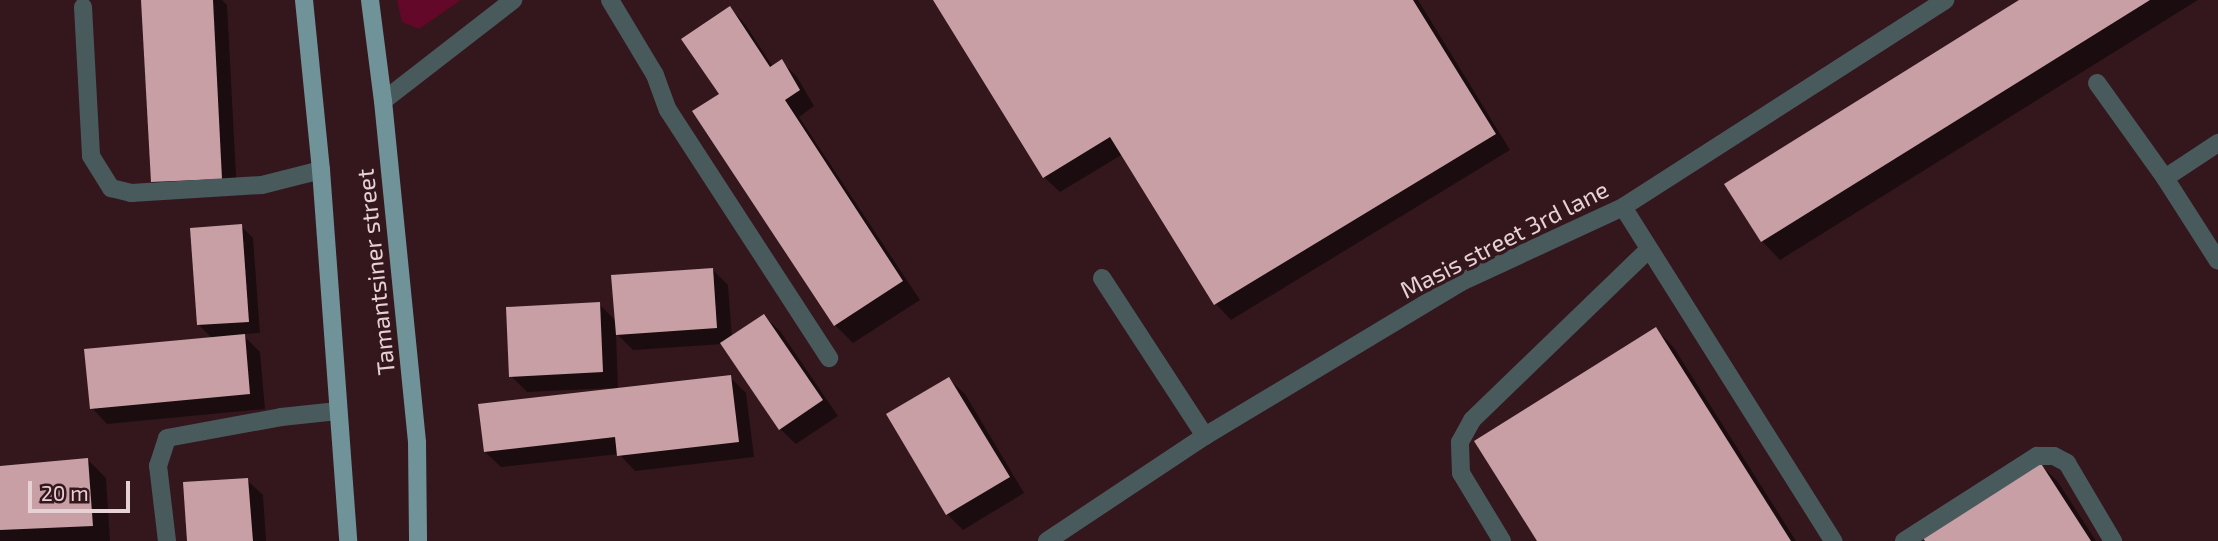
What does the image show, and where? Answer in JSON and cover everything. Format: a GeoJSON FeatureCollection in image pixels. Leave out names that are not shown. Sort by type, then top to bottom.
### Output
{"type":"FeatureCollection","features":[{"type":"Feature","properties":{"kind":"main road","name":"Tamantsiner street"},"geometry":{"type":"LineString","coordinates":[[304,0],[321,170],[348,541]]}},
{"type":"Feature","properties":{"kind":"main road","name":"Tamantsiner street"},"geometry":{"type":"LineString","coordinates":[[370,0],[383,101],[417,442],[418,541]]}},
{"type":"Feature","properties":{"kind":"street"},"geometry":{"type":"LineString","coordinates":[[383,101],[513,0]]}},
{"type":"Feature","properties":{"kind":"street"},"geometry":{"type":"LineString","coordinates":[[610,0],[655,75],[668,110],[829,358]]}},
{"type":"Feature","properties":{"kind":"street","name":"Masis street 3rd lane"},"geometry":{"type":"LineString","coordinates":[[1047,541],[1205,436],[1461,282],[1623,206],[1945,0]]}},
{"type":"Feature","properties":{"kind":"street"},"geometry":{"type":"LineString","coordinates":[[83,6],[92,156],[111,188],[131,193],[262,185],[321,170]]}},
{"type":"Feature","properties":{"kind":"street"},"geometry":{"type":"LineString","coordinates":[[2097,83],[2165,178],[2218,261]]}},
{"type":"Feature","properties":{"kind":"street"},"geometry":{"type":"LineString","coordinates":[[2165,178],[2218,143]]}},
{"type":"Feature","properties":{"kind":"street"},"geometry":{"type":"LineString","coordinates":[[1623,206],[1833,541]]}},
{"type":"Feature","properties":{"kind":"street"},"geometry":{"type":"LineString","coordinates":[[1502,541],[1461,473],[1460,442],[1472,420],[1650,248]]}},
{"type":"Feature","properties":{"kind":"street"},"geometry":{"type":"LineString","coordinates":[[1102,278],[1205,436]]}},
{"type":"Feature","properties":{"kind":"street"},"geometry":{"type":"LineString","coordinates":[[167,541],[158,466],[167,438],[281,417],[338,411]]}},
{"type":"Feature","properties":{"kind":"street"},"geometry":{"type":"LineString","coordinates":[[1904,541],[2036,456],[2054,456],[2067,463],[2113,541]]}},
{"type":"Feature","properties":{"kind":"shaded area"},"geometry":{"type":"Polygon","coordinates":[[[397,0],[461,0],[419,29],[402,22],[397,0]]]}},
{"type":"Feature","properties":{"kind":"building"},"geometry":{"type":"Polygon","coordinates":[[[141,0],[213,0],[222,179],[151,182],[141,0]]]}},
{"type":"Feature","properties":{"kind":"building"},"geometry":{"type":"Polygon","coordinates":[[[933,0],[1413,0],[1496,134],[1214,305],[1110,137],[1043,178],[933,0]]]}},
{"type":"Feature","properties":{"kind":"building"},"geometry":{"type":"Polygon","coordinates":[[[2019,0],[2150,0],[1761,242],[1724,184],[2019,0]]]}},
{"type":"Feature","properties":{"kind":"building"},"geometry":{"type":"Polygon","coordinates":[[[730,6],[770,67],[782,59],[800,90],[785,100],[903,281],[834,326],[692,111],[719,94],[681,39],[730,6]]]}},
{"type":"Feature","properties":{"kind":"building"},"geometry":{"type":"Polygon","coordinates":[[[242,224],[249,322],[197,325],[190,228],[242,224]]]}},
{"type":"Feature","properties":{"kind":"building"},"geometry":{"type":"Polygon","coordinates":[[[713,268],[717,328],[616,335],[611,275],[713,268]]]}},
{"type":"Feature","properties":{"kind":"building"},"geometry":{"type":"Polygon","coordinates":[[[600,302],[603,372],[509,377],[506,307],[600,302]]]}},
{"type":"Feature","properties":{"kind":"building"},"geometry":{"type":"Polygon","coordinates":[[[764,314],[823,400],[779,430],[720,343],[764,314]]]}},
{"type":"Feature","properties":{"kind":"building"},"geometry":{"type":"Polygon","coordinates":[[[1656,327],[1791,541],[1537,541],[1474,441],[1656,327]]]}},
{"type":"Feature","properties":{"kind":"building"},"geometry":{"type":"Polygon","coordinates":[[[245,334],[250,394],[90,409],[84,349],[245,334]]]}},
{"type":"Feature","properties":{"kind":"building"},"geometry":{"type":"Polygon","coordinates":[[[731,375],[739,442],[617,456],[615,437],[484,452],[478,404],[731,375]]]}},
{"type":"Feature","properties":{"kind":"building"},"geometry":{"type":"Polygon","coordinates":[[[949,377],[1010,477],[946,515],[886,414],[949,377]]]}},
{"type":"Feature","properties":{"kind":"building"},"geometry":{"type":"Polygon","coordinates":[[[88,458],[93,526],[0,530],[0,466],[88,458]]]}},
{"type":"Feature","properties":{"kind":"building"},"geometry":{"type":"Polygon","coordinates":[[[2040,462],[2091,541],[1925,541],[1923,538],[2040,462]]]}},
{"type":"Feature","properties":{"kind":"building"},"geometry":{"type":"Polygon","coordinates":[[[248,478],[253,541],[187,541],[183,482],[248,478]]]}}]}
